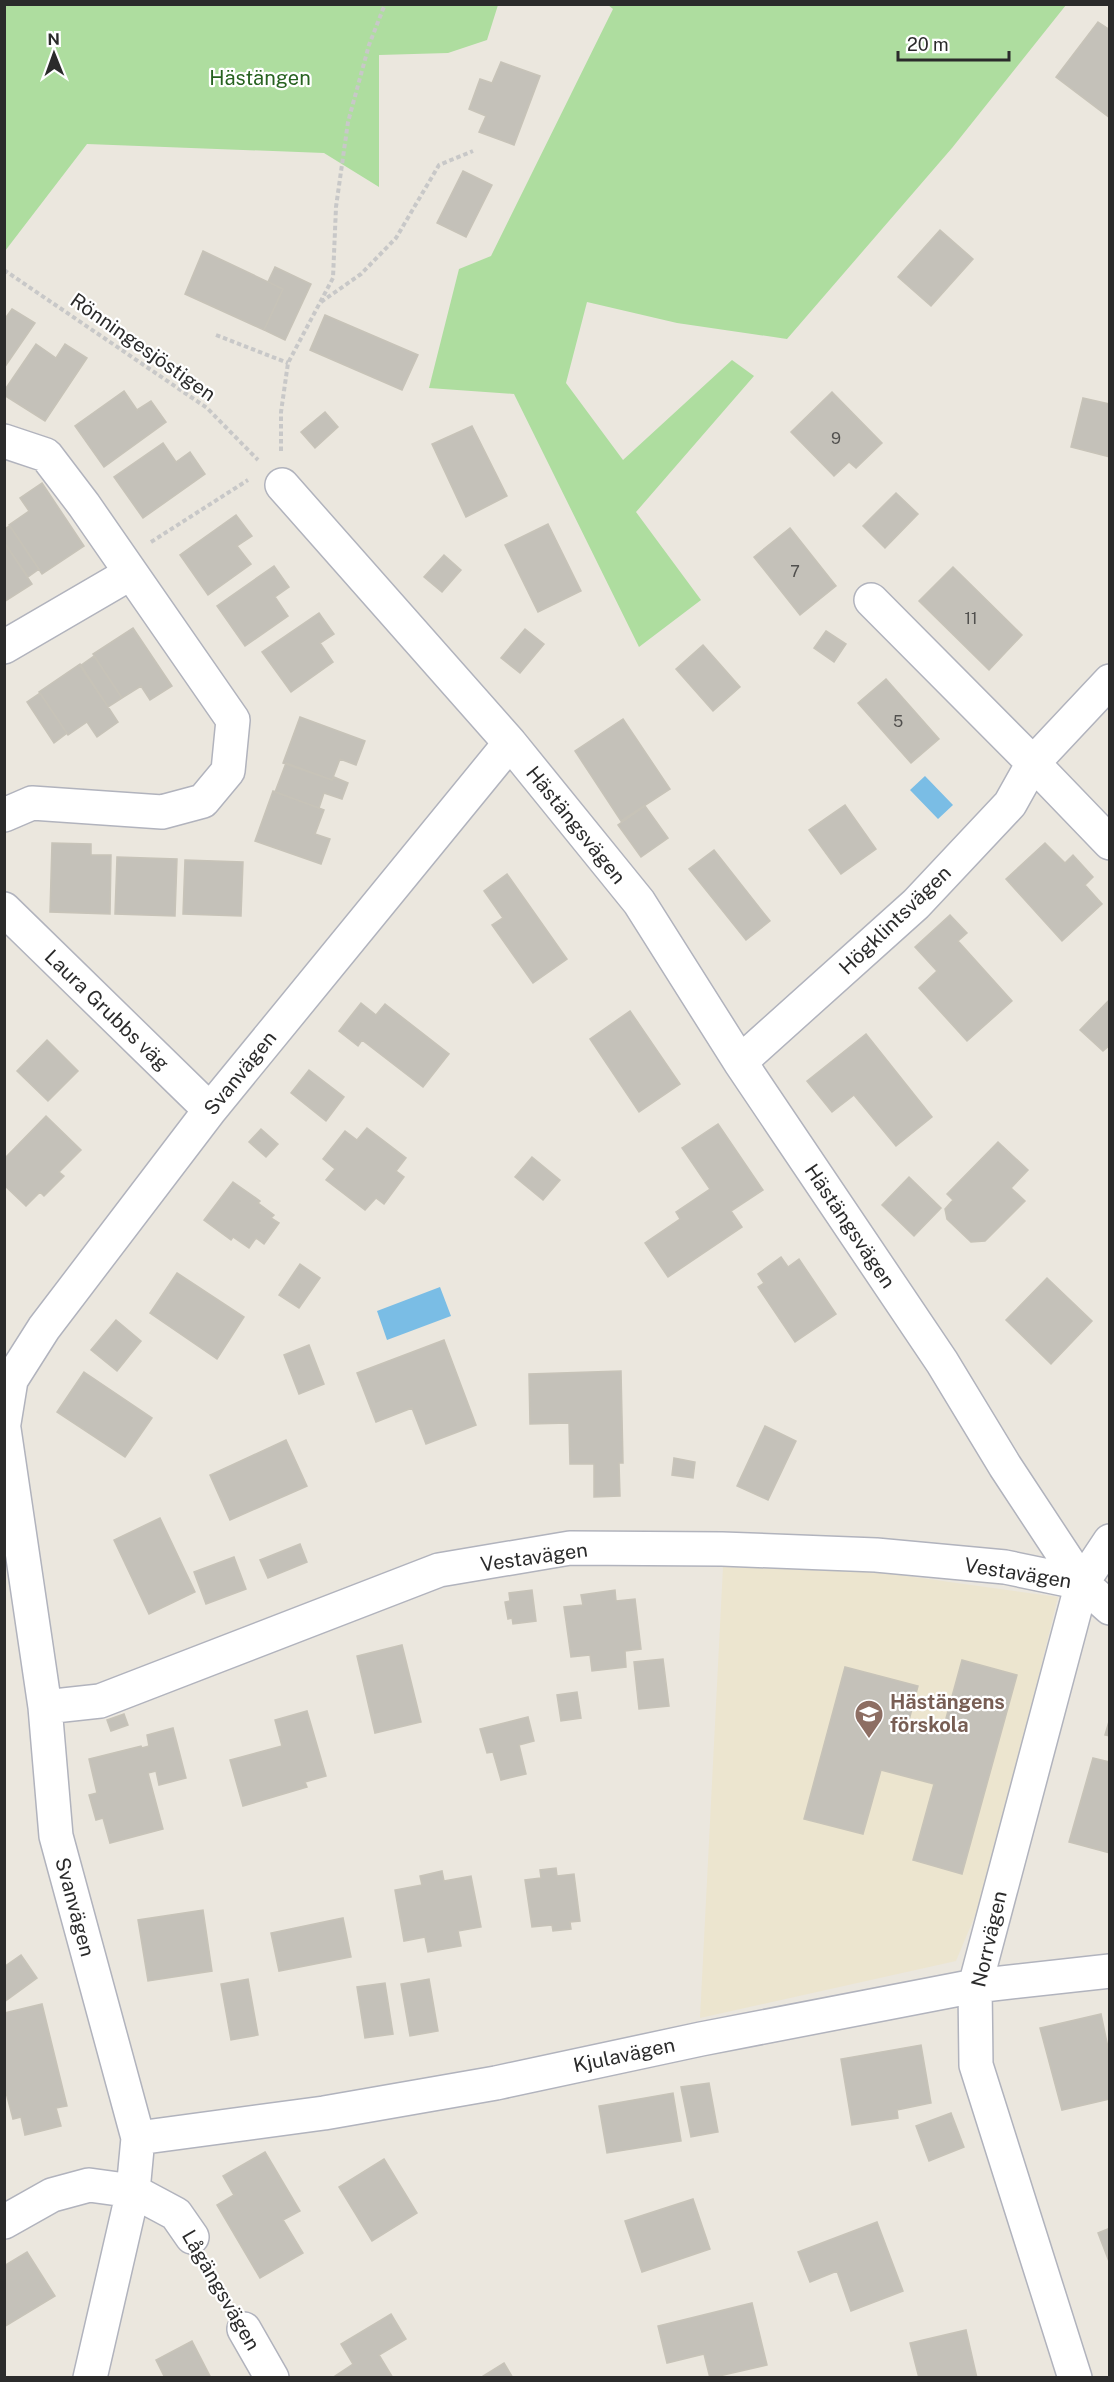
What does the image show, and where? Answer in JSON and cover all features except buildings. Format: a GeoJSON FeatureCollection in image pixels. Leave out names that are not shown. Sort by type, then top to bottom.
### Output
{"type":"FeatureCollection","features":[{"type":"Feature","properties":{"kind":"street"},"geometry":{"type":"LineString","coordinates":[[4,441],[46,455],[84,505],[233,720],[228,771],[203,801],[162,812],[32,803],[4,815]]}},
{"type":"Feature","properties":{"kind":"street","name":"Hästängsvägen"},"geometry":{"type":"LineString","coordinates":[[274,476],[510,743],[639,902],[740,1062],[942,1362],[1005,1466],[1082,1583],[1110,1608]]}},
{"type":"Feature","properties":{"kind":"street"},"geometry":{"type":"LineString","coordinates":[[4,647],[126,567]]}},
{"type":"Feature","properties":{"kind":"street"},"geometry":{"type":"LineString","coordinates":[[871,600],[1110,843]]}},
{"type":"Feature","properties":{"kind":"street","name":"Högklintsvägen"},"geometry":{"type":"LineString","coordinates":[[740,1062],[916,904],[1010,804],[1033,763],[1110,681]]}},
{"type":"Feature","properties":{"kind":"street","name":"Svanvägen"},"geometry":{"type":"LineString","coordinates":[[4,1423],[11,1380],[44,1328],[210,1110],[510,743]]}},
{"type":"Feature","properties":{"kind":"street","name":"Laura Grubbs väg"},"geometry":{"type":"LineString","coordinates":[[4,909],[210,1110]]}},
{"type":"Feature","properties":{"kind":"street","name":"Svanvägen"},"geometry":{"type":"LineString","coordinates":[[4,1429],[45,1707],[56,1836],[138,2138],[133,2191],[90,2378]]}},
{"type":"Feature","properties":{"kind":"street","name":"Norrvägen"},"geometry":{"type":"LineString","coordinates":[[1075,2378],[976,2065],[975,1986],[1082,1583],[1110,1541]]}},
{"type":"Feature","properties":{"kind":"street","name":"Vestavägen"},"geometry":{"type":"LineString","coordinates":[[45,1707],[99,1701],[439,1570],[570,1548],[876,1555],[1005,1567],[1082,1583]]}},
{"type":"Feature","properties":{"kind":"street","name":"Kjulavägen"},"geometry":{"type":"LineString","coordinates":[[138,2138],[324,2113],[499,2083],[700,2039],[975,1986],[1110,1971]]}},
{"type":"Feature","properties":{"kind":"street"},"geometry":{"type":"LineString","coordinates":[[4,2222],[52,2195],[89,2186],[133,2191]]}},
{"type":"Feature","properties":{"kind":"street","name":"Lågängsvägen"},"geometry":{"type":"LineString","coordinates":[[133,2191],[176,2214],[192,2238]]}},
{"type":"Feature","properties":{"kind":"street","name":"Lågängsvägen"},"geometry":{"type":"LineString","coordinates":[[244,2329],[272,2378]]}},
{"type":"Feature","properties":{"kind":"path"},"geometry":{"type":"LineString","coordinates":[[126,567],[274,476],[288,363],[333,278],[336,207],[348,122],[369,45],[385,4]]}},
{"type":"Feature","properties":{"kind":"path"},"geometry":{"type":"LineString","coordinates":[[320,303],[361,274],[396,238],[439,165],[473,151]]}},
{"type":"Feature","properties":{"kind":"path","name":"Rönningesjöstigen"},"geometry":{"type":"LineString","coordinates":[[4,270],[207,408],[274,476]]}},
{"type":"Feature","properties":{"kind":"path"},"geometry":{"type":"LineString","coordinates":[[216,335],[288,363]]}},
{"type":"Feature","properties":{"kind":"path","name":"Lågängsvägen"},"geometry":{"type":"LineString","coordinates":[[192,2238],[244,2329]]}},
{"type":"Feature","properties":{"kind":"shaded area","name":"Hästängens förskola"},"geometry":{"type":"Polygon","coordinates":[[[723,1567],[878,1572],[1058,1597],[989,1882],[956,1961],[700,2018],[723,1567]]]}},
{"type":"Feature","properties":{"kind":"green space","name":"Hästängen"},"geometry":{"type":"Polygon","coordinates":[[[5,4],[498,5],[487,40],[448,53],[379,55],[379,187],[324,153],[87,144],[5,251],[5,4]]]}},
{"type":"Feature","properties":{"kind":"green space"},"geometry":{"type":"Polygon","coordinates":[[[608,5],[1066,5],[952,148],[787,339],[677,323],[587,302],[566,383],[623,460],[732,360],[754,376],[636,512],[701,600],[639,647],[514,394],[429,388],[459,269],[491,256],[613,9],[608,5]]]}},
{"type":"Feature","properties":{"kind":"water"},"geometry":{"type":"Polygon","coordinates":[[[925,776],[953,805],[938,819],[910,790],[925,776]]]}},
{"type":"Feature","properties":{"kind":"water"},"geometry":{"type":"Polygon","coordinates":[[[440,1287],[451,1316],[387,1340],[377,1311],[440,1287]]]}},
{"type":"Feature","properties":{"kind":"place","name":"Hästängens förskola"},"geometry":{"type":"Point","coordinates":[869,1740]}}]}
